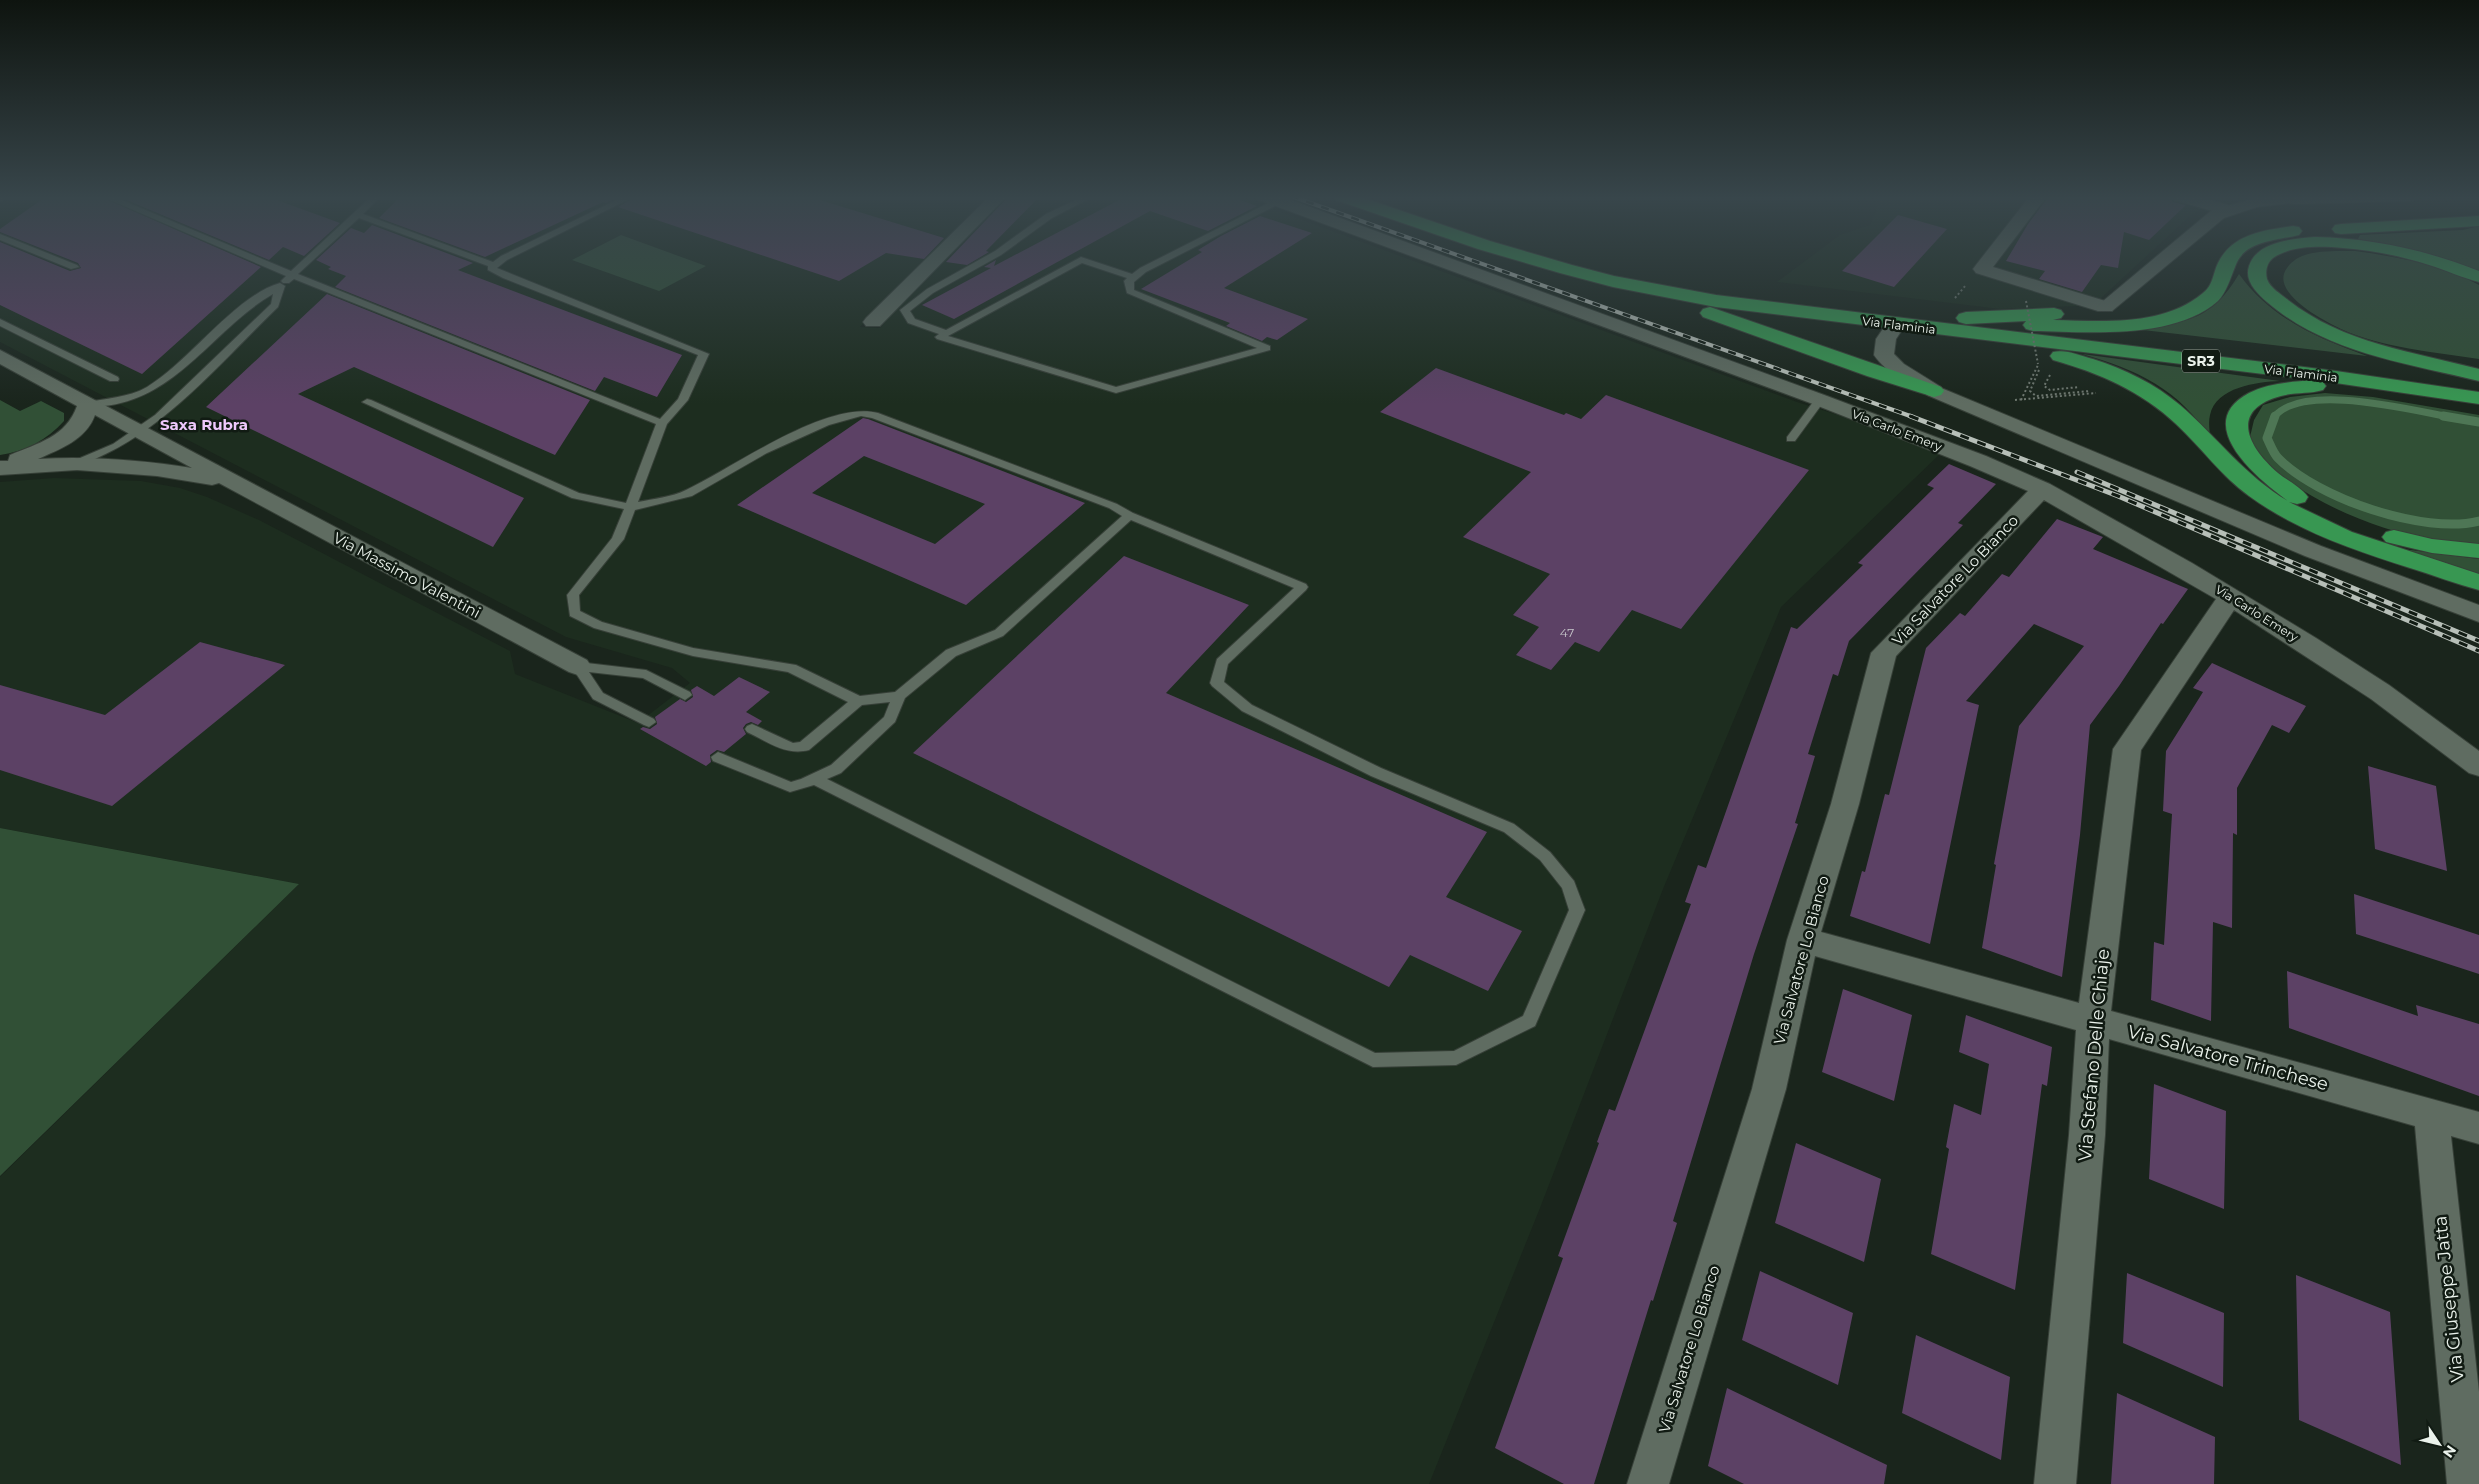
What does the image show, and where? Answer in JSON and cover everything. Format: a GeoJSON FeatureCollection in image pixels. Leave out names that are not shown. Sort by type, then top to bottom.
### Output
{"type":"FeatureCollection","features":[{"type":"Feature","properties":{"kind":"highway","name":"Via Flaminia"},"geometry":{"type":"LineString","coordinates":[[1557,265],[1613,281],[1748,306],[2475,392]]}},
{"type":"Feature","properties":{"kind":"highway","name":"Via Flaminia"},"geometry":{"type":"LineString","coordinates":[[1612,265],[1663,278],[1752,293],[2356,365],[2475,392]]}},
{"type":"Feature","properties":{"kind":"highway"},"geometry":{"type":"LineString","coordinates":[[2026,325],[2118,325],[2176,315],[2203,303],[2218,290],[2226,265]]}},
{"type":"Feature","properties":{"kind":"highway"},"geometry":{"type":"LineString","coordinates":[[2259,265],[2257,269],[2260,283],[2281,305],[2306,322],[2326,332],[2378,350],[2479,375]]}},
{"type":"Feature","properties":{"kind":"highway"},"geometry":{"type":"LineString","coordinates":[[2448,265],[2479,277]]}},
{"type":"Feature","properties":{"kind":"highway"},"geometry":{"type":"LineString","coordinates":[[1613,281],[1934,391]]}},
{"type":"Feature","properties":{"kind":"highway"},"geometry":{"type":"LineString","coordinates":[[1966,318],[2070,314],[2105,307]]}},
{"type":"Feature","properties":{"kind":"highway"},"geometry":{"type":"LineString","coordinates":[[1934,329],[2062,357],[2118,376],[2168,405],[2245,483],[2293,514],[2354,540],[2479,582]]}},
{"type":"Feature","properties":{"kind":"highway"},"geometry":{"type":"LineString","coordinates":[[2475,392],[2341,385],[2285,388],[2253,398],[2242,408],[2235,421],[2240,444],[2248,456],[2258,468],[2296,496],[2349,522],[2388,536],[2432,546],[2479,551]]}},
{"type":"Feature","properties":{"kind":"street"},"geometry":{"type":"LineString","coordinates":[[872,322],[929,265]]}},
{"type":"Feature","properties":{"kind":"street","name":"Via Carlo Emery"},"geometry":{"type":"LineString","coordinates":[[1454,265],[1820,400],[1978,461],[2042,489],[2230,597],[2380,692],[2479,766]]}},
{"type":"Feature","properties":{"kind":"street"},"geometry":{"type":"LineString","coordinates":[[1985,265],[1982,269],[2105,307],[2154,265]]}},
{"type":"Feature","properties":{"kind":"street"},"geometry":{"type":"LineString","coordinates":[[1896,324],[1886,339],[1884,355],[1897,368],[1934,391],[2272,534],[2479,614]]}},
{"type":"Feature","properties":{"kind":"street","name":"Via Massimo Valentini"},"geometry":{"type":"LineString","coordinates":[[0,356],[88,405],[236,482],[578,666]]}},
{"type":"Feature","properties":{"kind":"street"},"geometry":{"type":"LineString","coordinates":[[0,466],[23,459],[66,438],[82,422],[88,405]]}},
{"type":"Feature","properties":{"kind":"street"},"geometry":{"type":"LineString","coordinates":[[0,466],[77,463],[157,469],[236,482]]}},
{"type":"Feature","properties":{"kind":"street","name":"Via Salvatore Lo Bianco"},"geometry":{"type":"LineString","coordinates":[[1648,1484],[1769,1089],[1804,940],[1845,804],[1884,653],[2042,489]]}},
{"type":"Feature","properties":{"kind":"street","name":"Via Stefano Delle Chiaje"},"geometry":{"type":"LineString","coordinates":[[2055,1484],[2088,1135],[2093,1021],[2127,749],[2230,597]]}},
{"type":"Feature","properties":{"kind":"street","name":"Via Salvatore Trinchese"},"geometry":{"type":"LineString","coordinates":[[1804,940],[2479,1128]]}},
{"type":"Feature","properties":{"kind":"street","name":"Via Giuseppe Jatta"},"geometry":{"type":"LineString","coordinates":[[2431,1114],[2468,1484]]}},
{"type":"Feature","properties":{"kind":"lane"},"geometry":{"type":"LineString","coordinates":[[70,265],[74,267]]}},
{"type":"Feature","properties":{"kind":"lane"},"geometry":{"type":"LineString","coordinates":[[269,265],[662,423]]}},
{"type":"Feature","properties":{"kind":"lane"},"geometry":{"type":"LineString","coordinates":[[88,405],[115,402],[149,390],[173,374],[249,304],[280,286],[302,265]]}},
{"type":"Feature","properties":{"kind":"lane"},"geometry":{"type":"LineString","coordinates":[[492,265],[491,268],[506,276],[704,354],[683,400],[662,423],[632,507],[618,539],[573,595],[574,613],[598,625],[693,652],[790,668],[858,701],[899,696]]}},
{"type":"Feature","properties":{"kind":"lane"},"geometry":{"type":"LineString","coordinates":[[947,333],[911,320],[905,310],[930,291],[976,265]]}},
{"type":"Feature","properties":{"kind":"lane"},"geometry":{"type":"LineString","coordinates":[[1071,265],[940,337],[1116,390],[1267,348],[1130,291],[1129,281],[1151,265]]}},
{"type":"Feature","properties":{"kind":"lane"},"geometry":{"type":"LineString","coordinates":[[1097,265],[1134,277]]}},
{"type":"Feature","properties":{"kind":"lane"},"geometry":{"type":"LineString","coordinates":[[77,463],[117,446],[140,432],[170,407],[275,305],[280,286]]}},
{"type":"Feature","properties":{"kind":"lane"},"geometry":{"type":"LineString","coordinates":[[0,322],[114,379]]}},
{"type":"Feature","properties":{"kind":"lane"},"geometry":{"type":"LineString","coordinates":[[1791,439],[1820,400]]}},
{"type":"Feature","properties":{"kind":"lane"},"geometry":{"type":"LineString","coordinates":[[367,402],[576,496],[632,507],[688,494],[764,451],[825,423],[861,413],[883,418],[1113,506],[1129,515],[1302,587],[1222,662],[1216,683],[1246,708],[1376,772],[1509,828],[1545,856],[1569,885],[1577,910],[1528,1021],[1456,1058],[1373,1060],[814,779]]}},
{"type":"Feature","properties":{"kind":"lane"},"geometry":{"type":"LineString","coordinates":[[718,756],[790,787],[804,784],[836,768],[890,719],[899,696],[951,653],[999,633],[1129,515]]}},
{"type":"Feature","properties":{"kind":"lane"},"geometry":{"type":"LineString","coordinates":[[578,666],[646,674],[685,695]]}},
{"type":"Feature","properties":{"kind":"lane"},"geometry":{"type":"LineString","coordinates":[[578,666],[598,696],[650,722]]}},
{"type":"Feature","properties":{"kind":"lane"},"geometry":{"type":"LineString","coordinates":[[752,729],[792,748],[804,746],[858,701]]}},
{"type":"Feature","properties":{"kind":"path"},"geometry":{"type":"LineString","coordinates":[[2026,300],[2040,372],[2030,391],[2036,396],[2096,391],[2098,388]]}},
{"type":"Feature","properties":{"kind":"path"},"geometry":{"type":"LineString","coordinates":[[2021,400],[2038,364]]}},
{"type":"Feature","properties":{"kind":"path"},"geometry":{"type":"LineString","coordinates":[[2052,372],[2045,388],[2050,390],[2080,386]]}},
{"type":"Feature","properties":{"kind":"path"},"geometry":{"type":"LineString","coordinates":[[2013,400],[2098,393]]}},
{"type":"Feature","properties":{"kind":"shaded area"},"geometry":{"type":"Polygon","coordinates":[[[0,265],[921,265],[860,327],[880,328],[934,265],[1425,265],[1941,453],[1781,607],[1663,889],[1540,1208],[1429,1484],[0,1484],[0,1177],[299,884],[0,828],[0,482],[54,478],[141,481],[180,488],[207,497],[259,520],[510,651],[515,674],[638,723],[690,683],[672,668],[566,637],[0,342],[0,265]]]}},
{"type":"Feature","properties":{"kind":"shaded area"},"geometry":{"type":"Polygon","coordinates":[[[1799,265],[2137,265],[2099,300],[2078,306],[2000,309],[1777,282],[1799,265]]]}},
{"type":"Feature","properties":{"kind":"green space"},"geometry":{"type":"Polygon","coordinates":[[[587,265],[706,266],[659,291],[587,265]]]}},
{"type":"Feature","properties":{"kind":"green space"},"geometry":{"type":"Polygon","coordinates":[[[2290,265],[2427,265],[2450,272],[2479,285],[2479,359],[2391,345],[2374,341],[2332,325],[2300,304],[2291,295],[2285,286],[2283,277],[2290,265]]]}},
{"type":"Feature","properties":{"kind":"green space"},"geometry":{"type":"Polygon","coordinates":[[[2463,265],[2479,265],[2479,272],[2463,265]]]}},
{"type":"Feature","properties":{"kind":"green space"},"geometry":{"type":"Polygon","coordinates":[[[2239,274],[2265,303],[2280,315],[2313,334],[2367,356],[2143,330],[2187,320],[2199,315],[2219,300],[2239,274]]]}},
{"type":"Feature","properties":{"kind":"green space"},"geometry":{"type":"Polygon","coordinates":[[[2082,354],[2280,381],[2249,385],[2229,392],[2220,398],[2210,415],[2210,439],[2185,407],[2155,384],[2121,367],[2082,354]]]}},
{"type":"Feature","properties":{"kind":"green space"},"geometry":{"type":"Polygon","coordinates":[[[2325,393],[2373,397],[2479,415],[2479,544],[2430,540],[2362,520],[2317,499],[2296,486],[2261,457],[2250,437],[2254,420],[2263,405],[2290,397],[2325,393]]]}},
{"type":"Feature","properties":{"kind":"green space"},"geometry":{"type":"Polygon","coordinates":[[[0,400],[20,411],[41,401],[64,413],[64,421],[35,444],[19,451],[0,455],[0,400]]]}},
{"type":"Feature","properties":{"kind":"green space"},"geometry":{"type":"Polygon","coordinates":[[[2411,550],[2479,559],[2479,577],[2404,552],[2411,550]]]}},
{"type":"Feature","properties":{"kind":"green space"},"geometry":{"type":"Polygon","coordinates":[[[0,828],[299,884],[0,1176],[0,828]]]}},
{"type":"Feature","properties":{"kind":"building"},"geometry":{"type":"Polygon","coordinates":[[[0,265],[56,265],[70,271],[81,268],[79,265],[257,265],[261,267],[142,374],[0,305],[0,265]]]}},
{"type":"Feature","properties":{"kind":"building"},"geometry":{"type":"Polygon","coordinates":[[[327,265],[468,265],[458,270],[682,355],[657,397],[604,377],[595,391],[335,287],[346,276],[328,269],[331,267],[327,265]]]}},
{"type":"Feature","properties":{"kind":"building"},"geometry":{"type":"Polygon","coordinates":[[[792,265],[865,265],[839,281],[792,265]]]}},
{"type":"Feature","properties":{"kind":"building"},"geometry":{"type":"Polygon","coordinates":[[[987,265],[1052,265],[954,319],[922,305],[991,268],[984,267],[987,265]]]}},
{"type":"Feature","properties":{"kind":"building"},"geometry":{"type":"Polygon","coordinates":[[[1180,265],[1260,265],[1224,288],[1308,319],[1277,340],[1267,337],[1262,341],[1226,326],[1230,323],[1141,289],[1180,265]]]}},
{"type":"Feature","properties":{"kind":"building"},"geometry":{"type":"Polygon","coordinates":[[[1848,265],[1914,265],[1894,287],[1842,271],[1848,265]]]}},
{"type":"Feature","properties":{"kind":"building"},"geometry":{"type":"Polygon","coordinates":[[[2023,265],[2101,265],[2082,292],[2039,279],[2045,271],[2023,265]]]}},
{"type":"Feature","properties":{"kind":"building"},"geometry":{"type":"Polygon","coordinates":[[[2102,265],[2118,265],[2118,268],[2102,265]]]}},
{"type":"Feature","properties":{"kind":"building"},"geometry":{"type":"Polygon","coordinates":[[[327,294],[590,400],[555,455],[354,367],[298,394],[524,498],[493,547],[206,407],[327,294]]]}},
{"type":"Feature","properties":{"kind":"building"},"geometry":{"type":"Polygon","coordinates":[[[1436,368],[1564,415],[1566,413],[1581,419],[1606,395],[1809,470],[1681,629],[1632,610],[1599,652],[1575,642],[1551,670],[1516,655],[1539,627],[1513,615],[1550,574],[1463,537],[1531,472],[1380,412],[1436,368]]]}},
{"type":"Feature","properties":{"kind":"building"},"geometry":{"type":"Polygon","coordinates":[[[863,418],[1085,503],[966,605],[737,505],[863,418]],[[864,456],[812,493],[935,544],[985,504],[864,456]]]}},
{"type":"Feature","properties":{"kind":"building"},"geometry":{"type":"Polygon","coordinates":[[[1949,464],[1996,484],[1958,523],[1963,525],[1849,641],[1838,676],[1833,674],[1808,754],[1815,756],[1795,823],[1798,824],[1754,954],[1673,1221],[1677,1223],[1594,1484],[1564,1484],[1495,1448],[1563,1258],[1558,1256],[1599,1143],[1597,1142],[1609,1109],[1615,1111],[1691,904],[1685,902],[1698,865],[1706,868],[1791,627],[1797,629],[1863,565],[1858,563],[1934,488],[1927,485],[1949,464]]]}},
{"type":"Feature","properties":{"kind":"building"},"geometry":{"type":"Polygon","coordinates":[[[2057,519],[2103,537],[2093,549],[2188,589],[2163,624],[2161,623],[2119,686],[2090,725],[2080,835],[2062,977],[1982,948],[1996,865],[1994,864],[2019,726],[2084,646],[2034,624],[1966,701],[1979,705],[1930,944],[1850,916],[1862,871],[1865,872],[1885,794],[1889,795],[1926,648],[1960,613],[1965,616],[2002,574],[2009,577],[2057,519]]]}},
{"type":"Feature","properties":{"kind":"building"},"geometry":{"type":"Polygon","coordinates":[[[1124,556],[1249,605],[1166,693],[1487,832],[1446,897],[1522,931],[1488,991],[1410,955],[1389,987],[913,753],[1124,556]]]}},
{"type":"Feature","properties":{"kind":"building"},"geometry":{"type":"Polygon","coordinates":[[[200,642],[285,665],[112,806],[0,770],[0,685],[105,715],[200,642]]]}},
{"type":"Feature","properties":{"kind":"building"},"geometry":{"type":"Polygon","coordinates":[[[2212,663],[2306,706],[2289,733],[2272,725],[2237,788],[2237,835],[2233,833],[2232,928],[2213,922],[2211,1021],[2151,1000],[2154,942],[2164,945],[2172,814],[2163,811],[2166,751],[2203,692],[2193,688],[2212,663]]]}},
{"type":"Feature","properties":{"kind":"building"},"geometry":{"type":"Polygon","coordinates":[[[739,677],[770,692],[746,712],[762,721],[758,725],[751,722],[746,724],[743,728],[746,734],[724,752],[717,750],[710,755],[711,762],[706,766],[640,729],[643,727],[650,729],[657,724],[655,717],[680,699],[686,702],[693,697],[691,690],[697,686],[714,696],[739,677]]]}},
{"type":"Feature","properties":{"kind":"building"},"geometry":{"type":"Polygon","coordinates":[[[2368,766],[2436,786],[2447,871],[2375,849],[2368,766]]]}},
{"type":"Feature","properties":{"kind":"building"},"geometry":{"type":"Polygon","coordinates":[[[2354,894],[2479,935],[2479,974],[2356,934],[2354,894]]]}},
{"type":"Feature","properties":{"kind":"building"},"geometry":{"type":"Polygon","coordinates":[[[2287,971],[2418,1016],[2416,1005],[2479,1024],[2479,1096],[2289,1028],[2287,971]]]}},
{"type":"Feature","properties":{"kind":"building"},"geometry":{"type":"Polygon","coordinates":[[[1843,989],[1912,1015],[1894,1101],[1822,1072],[1843,989]]]}},
{"type":"Feature","properties":{"kind":"building"},"geometry":{"type":"Polygon","coordinates":[[[1966,1015],[2052,1047],[2047,1086],[2042,1084],[2015,1290],[1931,1254],[1949,1149],[1946,1147],[1954,1104],[1981,1115],[1989,1064],[1959,1052],[1966,1015]]]}},
{"type":"Feature","properties":{"kind":"building"},"geometry":{"type":"Polygon","coordinates":[[[2154,1084],[2226,1111],[2224,1209],[2149,1179],[2154,1084]]]}},
{"type":"Feature","properties":{"kind":"building"},"geometry":{"type":"Polygon","coordinates":[[[1796,1143],[1881,1179],[1864,1262],[1775,1223],[1796,1143]]]}},
{"type":"Feature","properties":{"kind":"building"},"geometry":{"type":"Polygon","coordinates":[[[1760,1271],[1853,1313],[1838,1385],[1742,1340],[1760,1271]]]}},
{"type":"Feature","properties":{"kind":"building"},"geometry":{"type":"Polygon","coordinates":[[[2127,1273],[2224,1313],[2223,1387],[2123,1343],[2127,1273]]]}},
{"type":"Feature","properties":{"kind":"building"},"geometry":{"type":"Polygon","coordinates":[[[2296,1275],[2390,1312],[2401,1465],[2299,1420],[2296,1275]]]}},
{"type":"Feature","properties":{"kind":"building"},"geometry":{"type":"Polygon","coordinates":[[[1916,1335],[2010,1377],[2001,1460],[1902,1413],[1916,1335]]]}},
{"type":"Feature","properties":{"kind":"building"},"geometry":{"type":"Polygon","coordinates":[[[1727,1388],[1887,1465],[1884,1484],[1744,1484],[1708,1466],[1727,1388]]]}},
{"type":"Feature","properties":{"kind":"building"},"geometry":{"type":"Polygon","coordinates":[[[2117,1393],[2215,1437],[2214,1484],[2111,1484],[2117,1393]]]}},
{"type":"Feature","properties":{"kind":"waterway"},"geometry":{"type":"LineString","coordinates":[[2275,416],[2288,407],[2308,401],[2332,400],[2358,401],[2450,417]]}},
{"type":"Feature","properties":{"kind":"waterway"},"geometry":{"type":"LineString","coordinates":[[2275,416],[2267,438],[2275,454],[2296,473],[2318,487],[2372,510],[2402,518],[2430,523],[2456,524],[2479,521]]}},
{"type":"Feature","properties":{"kind":"waterway"},"geometry":{"type":"LineString","coordinates":[[2443,416],[2479,422]]}},
{"type":"Feature","properties":{"kind":"railway"},"geometry":{"type":"LineString","coordinates":[[1486,265],[1913,417]]}},
{"type":"Feature","properties":{"kind":"railway"},"geometry":{"type":"LineString","coordinates":[[1910,416],[2118,496],[2479,651]]}},
{"type":"Feature","properties":{"kind":"railway"},"geometry":{"type":"LineString","coordinates":[[2077,472],[2479,641]]}},
{"type":"Feature","properties":{"kind":"district","name":"Saxa Rubra"},"geometry":{"type":"Point","coordinates":[204,424]}}]}
